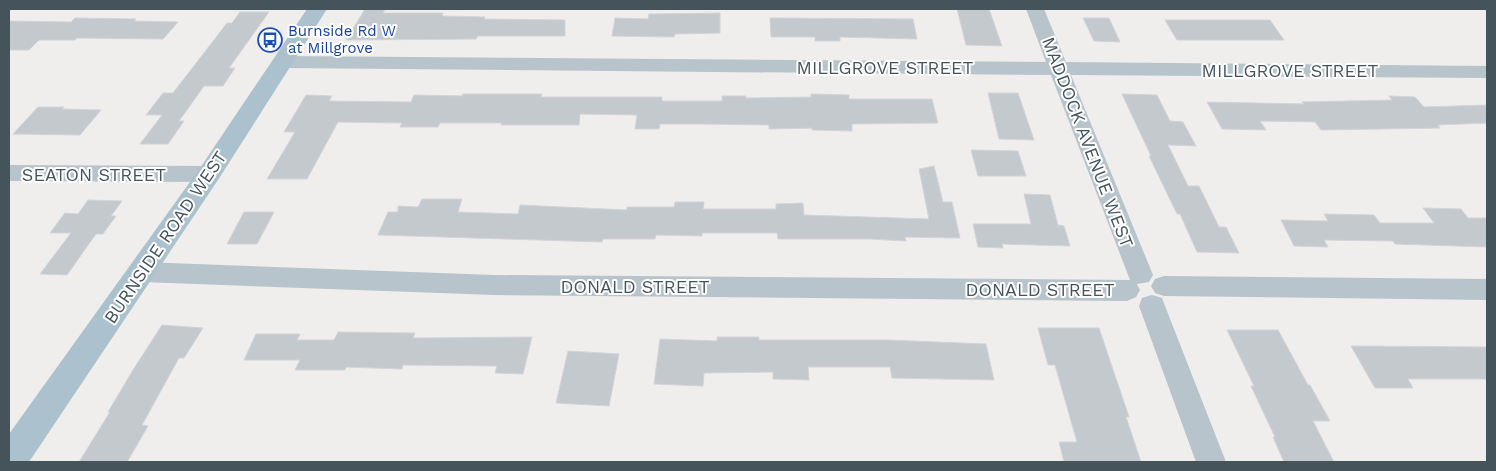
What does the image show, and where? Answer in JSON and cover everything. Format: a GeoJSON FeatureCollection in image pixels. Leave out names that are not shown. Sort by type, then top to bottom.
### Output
{"type":"FeatureCollection","features":[{"type":"Feature","properties":{"kind":"main road","name":"BURNSIDE ROAD WEST"},"geometry":{"type":"LineString","coordinates":[[9,462],[209,174],[317,9]]}},
{"type":"Feature","properties":{"kind":"street","name":"MADDOCK AVENUE WEST"},"geometry":{"type":"LineString","coordinates":[[1035,9],[1060,69],[1134,282]]}},
{"type":"Feature","properties":{"kind":"street","name":"MILLGROVE STREET"},"geometry":{"type":"LineString","coordinates":[[283,62],[1487,72]]}},
{"type":"Feature","properties":{"kind":"street","name":"SEATON STREET"},"geometry":{"type":"LineString","coordinates":[[9,173],[209,174]]}},
{"type":"Feature","properties":{"kind":"street","name":"DONALD STREET"},"geometry":{"type":"LineString","coordinates":[[142,272],[494,285],[1134,282]]}},
{"type":"Feature","properties":{"kind":"street"},"geometry":{"type":"LineString","coordinates":[[1134,282],[1153,277],[1211,462]]}},
{"type":"Feature","properties":{"kind":"street"},"geometry":{"type":"LineString","coordinates":[[1158,296],[1487,290]]}},
{"type":"Feature","properties":{"kind":"building"},"geometry":{"type":"Polygon","coordinates":[[[365,9],[385,9],[383,13],[443,13],[442,16],[485,17],[484,19],[565,20],[565,36],[478,36],[476,39],[346,40],[365,9]]]}},
{"type":"Feature","properties":{"kind":"building"},"geometry":{"type":"Polygon","coordinates":[[[957,9],[989,9],[1002,46],[966,45],[957,9]]]}},
{"type":"Feature","properties":{"kind":"building"},"geometry":{"type":"Polygon","coordinates":[[[240,12],[269,12],[229,68],[235,68],[223,86],[204,86],[179,121],[184,121],[168,144],[140,144],[162,115],[146,115],[163,93],[173,93],[227,23],[232,23],[240,12]]]}},
{"type":"Feature","properties":{"kind":"building"},"geometry":{"type":"Polygon","coordinates":[[[720,13],[720,33],[675,34],[674,37],[612,36],[615,18],[648,19],[649,14],[720,13]]]}},
{"type":"Feature","properties":{"kind":"building"},"geometry":{"type":"Polygon","coordinates":[[[75,18],[178,22],[163,39],[77,38],[75,40],[39,40],[29,50],[9,50],[9,21],[71,22],[75,18]]]}},
{"type":"Feature","properties":{"kind":"building"},"geometry":{"type":"Polygon","coordinates":[[[770,18],[913,19],[917,39],[840,37],[840,41],[815,41],[815,37],[771,37],[770,18]]]}},
{"type":"Feature","properties":{"kind":"building"},"geometry":{"type":"Polygon","coordinates":[[[1083,18],[1109,18],[1120,42],[1094,41],[1083,18]]]}},
{"type":"Feature","properties":{"kind":"building"},"geometry":{"type":"Polygon","coordinates":[[[1165,20],[1270,20],[1284,40],[1177,40],[1165,20]]]}},
{"type":"Feature","properties":{"kind":"building"},"geometry":{"type":"Polygon","coordinates":[[[988,93],[1018,93],[1034,140],[999,139],[988,93]]]}},
{"type":"Feature","properties":{"kind":"building"},"geometry":{"type":"Polygon","coordinates":[[[463,94],[542,94],[541,97],[662,97],[662,101],[722,101],[722,96],[746,96],[746,98],[811,97],[811,94],[849,95],[849,99],[932,99],[938,123],[852,124],[852,131],[812,130],[812,128],[769,129],[769,125],[702,124],[660,124],[659,129],[635,129],[637,115],[580,114],[579,125],[440,123],[438,127],[400,127],[402,123],[338,122],[307,179],[267,179],[295,132],[284,132],[306,95],[332,96],[329,101],[411,102],[414,95],[462,96],[463,94]]]}},
{"type":"Feature","properties":{"kind":"building"},"geometry":{"type":"Polygon","coordinates":[[[1122,94],[1157,95],[1170,121],[1183,122],[1196,146],[1168,145],[1188,186],[1199,186],[1219,227],[1226,227],[1239,253],[1197,252],[1180,214],[1177,214],[1149,156],[1151,156],[1122,94]]]}},
{"type":"Feature","properties":{"kind":"building"},"geometry":{"type":"Polygon","coordinates":[[[1389,96],[1415,97],[1424,107],[1487,105],[1487,123],[1438,125],[1440,128],[1321,130],[1315,122],[1260,121],[1266,130],[1222,129],[1207,102],[1304,104],[1302,102],[1392,100],[1389,96]]]}},
{"type":"Feature","properties":{"kind":"building"},"geometry":{"type":"Polygon","coordinates":[[[38,107],[101,110],[80,135],[13,134],[38,107]]]}},
{"type":"Feature","properties":{"kind":"building"},"geometry":{"type":"Polygon","coordinates":[[[971,150],[1018,151],[1026,176],[978,176],[971,150]]]}},
{"type":"Feature","properties":{"kind":"building"},"geometry":{"type":"Polygon","coordinates":[[[934,166],[943,202],[952,202],[960,238],[905,237],[906,241],[778,239],[777,233],[702,233],[702,236],[656,235],[655,239],[603,239],[602,242],[378,235],[388,212],[398,212],[398,206],[418,207],[422,199],[462,199],[458,212],[518,214],[520,205],[627,210],[627,207],[674,207],[675,202],[704,202],[703,209],[776,209],[776,204],[803,203],[804,215],[929,219],[919,169],[934,166]]]}},
{"type":"Feature","properties":{"kind":"building"},"geometry":{"type":"Polygon","coordinates":[[[1024,194],[1050,195],[1058,225],[1064,226],[1070,246],[1002,244],[1003,248],[978,247],[973,224],[1031,224],[1024,194]]]}},
{"type":"Feature","properties":{"kind":"building"},"geometry":{"type":"Polygon","coordinates":[[[88,200],[122,201],[111,216],[116,216],[103,234],[96,234],[67,275],[40,274],[71,233],[50,233],[65,213],[78,214],[88,200]]]}},
{"type":"Feature","properties":{"kind":"building"},"geometry":{"type":"Polygon","coordinates":[[[1423,208],[1461,209],[1468,218],[1487,218],[1487,247],[1395,244],[1393,241],[1324,240],[1328,247],[1294,246],[1281,220],[1328,221],[1324,214],[1374,215],[1380,223],[1434,223],[1423,208]]]}},
{"type":"Feature","properties":{"kind":"building"},"geometry":{"type":"Polygon","coordinates":[[[244,212],[274,212],[257,244],[227,244],[244,212]]]}},
{"type":"Feature","properties":{"kind":"building"},"geometry":{"type":"Polygon","coordinates":[[[162,325],[203,328],[184,358],[179,358],[142,425],[148,426],[127,462],[79,462],[133,370],[162,325]]]}},
{"type":"Feature","properties":{"kind":"building"},"geometry":{"type":"Polygon","coordinates":[[[1038,328],[1099,328],[1129,417],[1126,417],[1141,462],[1064,462],[1059,442],[1077,442],[1055,365],[1048,365],[1038,328]]]}},
{"type":"Feature","properties":{"kind":"building"},"geometry":{"type":"Polygon","coordinates":[[[1227,330],[1278,330],[1330,421],[1313,421],[1334,462],[1284,462],[1273,437],[1275,437],[1251,386],[1254,386],[1227,330]]]}},
{"type":"Feature","properties":{"kind":"building"},"geometry":{"type":"Polygon","coordinates":[[[338,332],[415,333],[413,338],[532,337],[523,374],[495,373],[497,366],[403,365],[402,369],[346,367],[345,370],[295,370],[300,360],[244,360],[256,334],[300,334],[297,340],[334,340],[338,332]]]}},
{"type":"Feature","properties":{"kind":"building"},"geometry":{"type":"Polygon","coordinates":[[[717,337],[759,337],[759,340],[888,340],[986,344],[994,380],[892,378],[890,367],[808,367],[809,380],[773,379],[773,372],[704,373],[703,386],[654,384],[660,339],[717,341],[717,337]]]}},
{"type":"Feature","properties":{"kind":"building"},"geometry":{"type":"Polygon","coordinates":[[[1351,346],[1487,347],[1487,379],[1408,379],[1413,388],[1375,388],[1351,346]]]}},
{"type":"Feature","properties":{"kind":"building"},"geometry":{"type":"Polygon","coordinates":[[[568,351],[619,354],[609,406],[556,403],[568,351]]]}},
{"type":"Feature","properties":{"kind":"place","name":"Burnside Rd W at Millgrove"},"geometry":{"type":"Point","coordinates":[270,40]}}]}
